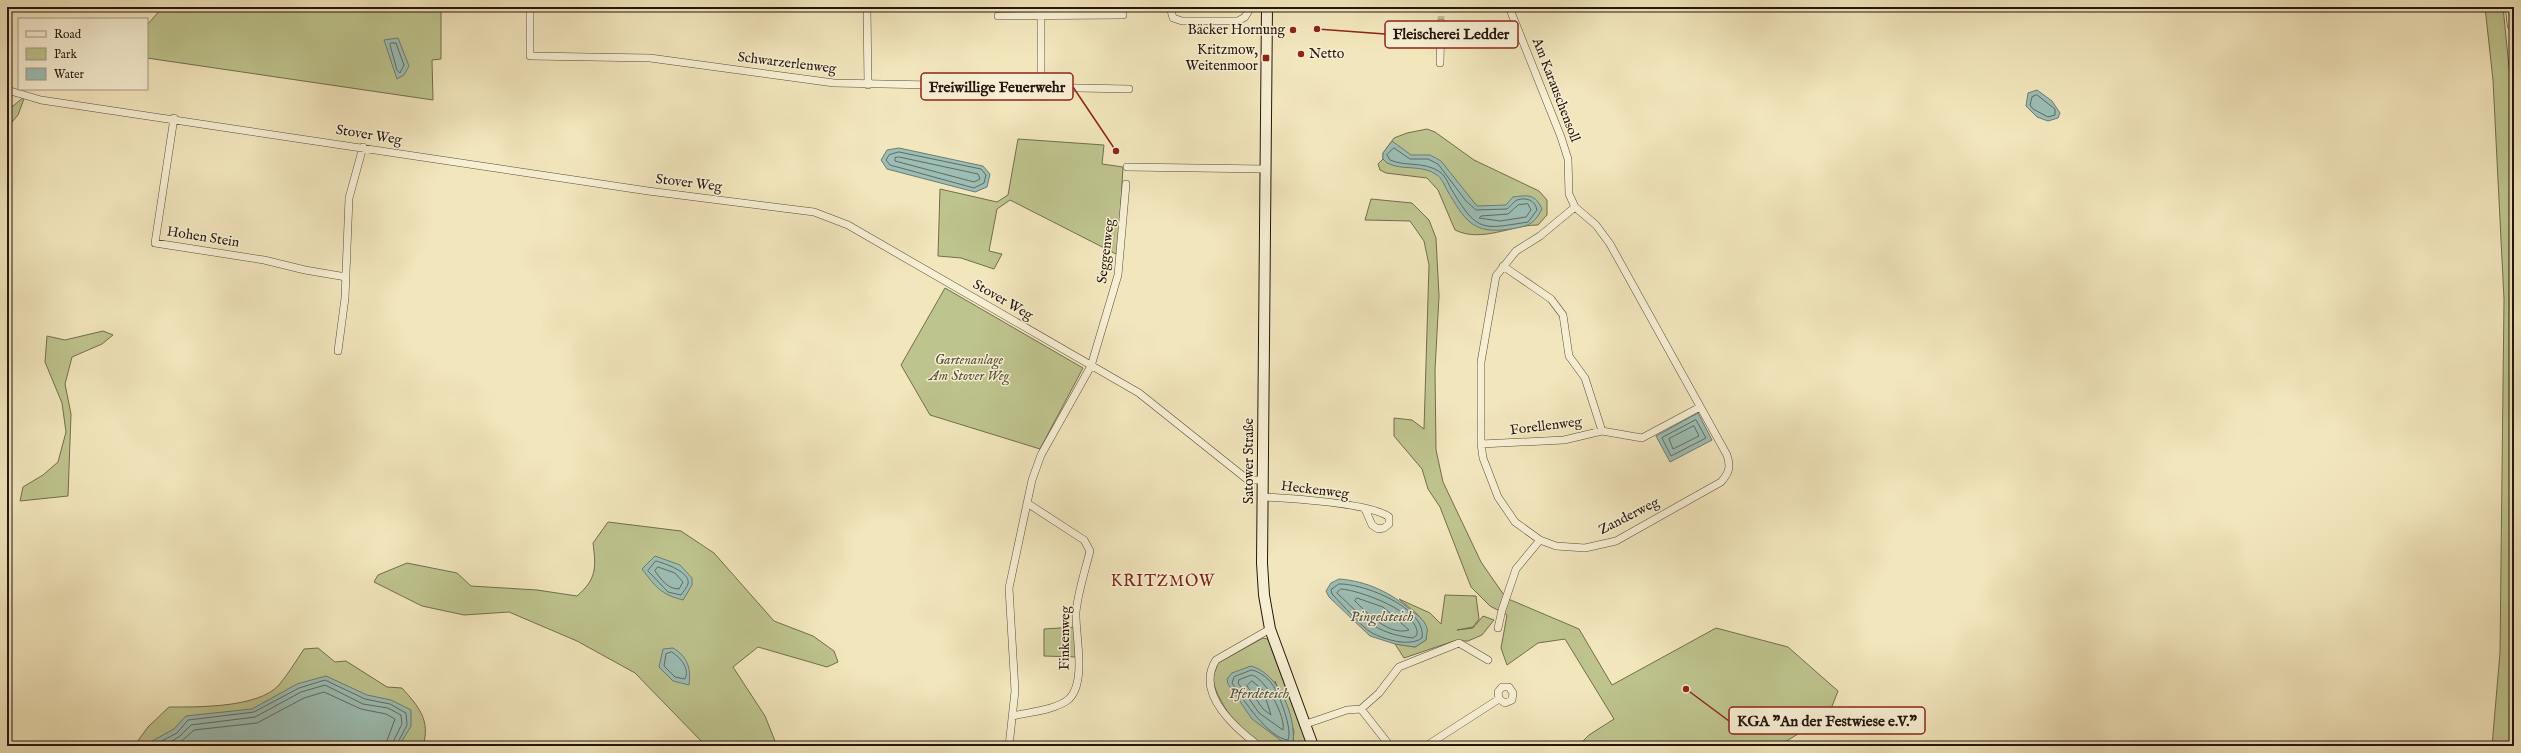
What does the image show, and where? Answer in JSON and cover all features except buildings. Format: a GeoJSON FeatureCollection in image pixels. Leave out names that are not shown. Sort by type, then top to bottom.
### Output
{"type":"FeatureCollection","features":[{"type":"Feature","properties":{"kind":"highway"},"geometry":{"type":"LineString","coordinates":[[2512,7],[2514,25]]}},
{"type":"Feature","properties":{"kind":"main road","name":"Satower Straße"},"geometry":{"type":"LineString","coordinates":[[1267,7],[1262,480],[1264,595],[1270,629],[1313,746]]}},
{"type":"Feature","properties":{"kind":"street","name":"Schwarzerlenweg"},"geometry":{"type":"LineString","coordinates":[[530,7],[530,56],[650,58],[810,80],[868,85],[1040,86]]}},
{"type":"Feature","properties":{"kind":"street"},"geometry":{"type":"LineString","coordinates":[[867,7],[868,85]]}},
{"type":"Feature","properties":{"kind":"street"},"geometry":{"type":"LineString","coordinates":[[1041,7],[1040,86],[1129,89]]}},
{"type":"Feature","properties":{"kind":"street"},"geometry":{"type":"LineString","coordinates":[[1170,7],[1173,18],[1182,22],[1238,21],[1245,17],[1251,7]]}},
{"type":"Feature","properties":{"kind":"street","name":"Am Karauschensoll"},"geometry":{"type":"LineString","coordinates":[[1509,7],[1564,144],[1568,159],[1569,194],[1575,207]]}},
{"type":"Feature","properties":{"kind":"street"},"geometry":{"type":"LineString","coordinates":[[998,16],[1123,14]]}},
{"type":"Feature","properties":{"kind":"street"},"geometry":{"type":"LineString","coordinates":[[1440,63],[1441,23]]}},
{"type":"Feature","properties":{"kind":"street","name":"Stover Weg"},"geometry":{"type":"LineString","coordinates":[[7,90],[41,100],[174,118],[648,191],[814,212],[848,225],[1139,393],[1248,480],[1262,480]]}},
{"type":"Feature","properties":{"kind":"street","name":"Hohen Stein"},"geometry":{"type":"LineString","coordinates":[[174,118],[155,243],[264,260],[305,270],[346,277]]}},
{"type":"Feature","properties":{"kind":"street"},"geometry":{"type":"LineString","coordinates":[[338,351],[346,277],[349,198],[363,147]]}},
{"type":"Feature","properties":{"kind":"street"},"geometry":{"type":"LineString","coordinates":[[1127,167],[1265,169]]}},
{"type":"Feature","properties":{"kind":"street","name":"Seggenweg"},"geometry":{"type":"LineString","coordinates":[[1091,366],[1118,275],[1126,184]]}},
{"type":"Feature","properties":{"kind":"street","name":"Zanderweg"},"geometry":{"type":"LineString","coordinates":[[1575,207],[1604,234],[1730,463],[1729,472],[1721,482],[1616,541],[1584,548],[1572,548],[1540,540],[1526,531],[1506,512],[1498,497],[1482,458],[1481,444],[1481,362],[1496,276],[1503,266],[1516,251],[1540,236],[1575,207]]}},
{"type":"Feature","properties":{"kind":"street"},"geometry":{"type":"LineString","coordinates":[[1503,266],[1551,299],[1563,315],[1569,356],[1585,378],[1602,432]]}},
{"type":"Feature","properties":{"kind":"street"},"geometry":{"type":"LineString","coordinates":[[1009,746],[1015,691],[1009,588],[1027,503],[1032,480],[1041,455],[1091,366]]}},
{"type":"Feature","properties":{"kind":"street","name":"Forellenweg"},"geometry":{"type":"LineString","coordinates":[[1481,444],[1564,440],[1602,432],[1642,438],[1700,407]]}},
{"type":"Feature","properties":{"kind":"street","name":"Heckenweg"},"geometry":{"type":"LineString","coordinates":[[1262,497],[1365,509]]}},
{"type":"Feature","properties":{"kind":"street","name":"Finkenweg"},"geometry":{"type":"LineString","coordinates":[[1013,716],[1053,706],[1068,700],[1073,693],[1078,676],[1076,611],[1090,551],[1084,540],[1027,503]]}},
{"type":"Feature","properties":{"kind":"street"},"geometry":{"type":"LineString","coordinates":[[1498,628],[1502,610],[1516,569],[1540,540]]}},
{"type":"Feature","properties":{"kind":"street"},"geometry":{"type":"LineString","coordinates":[[1259,746],[1242,734],[1226,717],[1216,701],[1210,674],[1216,660],[1270,629]]}},
{"type":"Feature","properties":{"kind":"street"},"geometry":{"type":"LineString","coordinates":[[1306,724],[1347,710],[1361,709],[1379,693],[1399,667],[1459,643],[1488,660]]}},
{"type":"Feature","properties":{"kind":"street"},"geometry":{"type":"LineString","coordinates":[[1426,746],[1498,699]]}},
{"type":"Feature","properties":{"kind":"street"},"geometry":{"type":"LineString","coordinates":[[1361,709],[1390,746]]}},
{"type":"Feature","properties":{"kind":"green space"},"geometry":{"type":"Polygon","coordinates":[[[163,7],[441,7],[441,59],[432,60],[433,100],[148,58],[148,24],[163,7]]]}},
{"type":"Feature","properties":{"kind":"green space"},"geometry":{"type":"Polygon","coordinates":[[[2485,7],[2503,7],[2514,117],[2514,746],[2492,746],[2500,653],[2504,299],[2493,80],[2485,7]]]}},
{"type":"Feature","properties":{"kind":"green space"},"geometry":{"type":"Polygon","coordinates":[[[25,96],[18,115],[7,128],[7,111],[25,96]]]}},
{"type":"Feature","properties":{"kind":"green space"},"geometry":{"type":"Polygon","coordinates":[[[1427,129],[1435,132],[1474,160],[1539,191],[1547,200],[1547,215],[1538,225],[1486,234],[1465,234],[1455,230],[1438,190],[1427,178],[1386,173],[1380,170],[1378,164],[1383,159],[1383,153],[1394,138],[1407,133],[1427,129]]]}},
{"type":"Feature","properties":{"kind":"green space"},"geometry":{"type":"Polygon","coordinates":[[[1018,139],[1104,145],[1102,164],[1123,167],[1118,255],[1010,200],[997,209],[989,251],[1002,254],[994,269],[961,258],[938,256],[940,189],[997,202],[1008,195],[1018,139]]]}},
{"type":"Feature","properties":{"kind":"green space"},"geometry":{"type":"Polygon","coordinates":[[[1371,199],[1412,203],[1429,220],[1436,238],[1439,296],[1435,370],[1436,450],[1443,482],[1481,562],[1506,598],[1579,629],[1612,685],[1716,628],[1788,647],[1838,691],[1829,714],[1779,746],[1578,746],[1589,735],[1614,719],[1565,639],[1538,643],[1507,665],[1501,648],[1507,615],[1490,606],[1471,587],[1440,507],[1428,489],[1422,469],[1394,436],[1394,418],[1412,420],[1424,429],[1429,265],[1424,241],[1410,221],[1365,220],[1371,199]]]}},
{"type":"Feature","properties":{"kind":"green space","name":"Gartenanlage Am Stover Weg"},"geometry":{"type":"Polygon","coordinates":[[[945,288],[1083,368],[1040,449],[930,415],[901,365],[945,288]]]}},
{"type":"Feature","properties":{"kind":"green space"},"geometry":{"type":"Polygon","coordinates":[[[103,331],[113,335],[102,344],[72,357],[65,384],[71,414],[68,496],[20,501],[23,487],[43,475],[58,462],[66,432],[62,403],[45,362],[47,336],[65,340],[103,331]]]}},
{"type":"Feature","properties":{"kind":"green space"},"geometry":{"type":"Polygon","coordinates":[[[608,522],[681,531],[714,553],[774,621],[813,636],[834,651],[838,662],[827,667],[758,647],[733,667],[765,716],[777,746],[706,746],[635,673],[577,641],[509,612],[464,615],[422,606],[374,582],[378,575],[407,563],[457,573],[471,586],[537,590],[577,596],[584,590],[592,578],[595,566],[593,543],[608,522]]]}},
{"type":"Feature","properties":{"kind":"green space"},"geometry":{"type":"Polygon","coordinates":[[[1445,595],[1476,596],[1479,619],[1473,627],[1457,630],[1473,628],[1483,616],[1494,620],[1482,635],[1468,641],[1454,641],[1404,658],[1395,644],[1415,647],[1426,640],[1426,632],[1423,621],[1419,616],[1399,599],[1430,613],[1441,624],[1445,595]]]}},
{"type":"Feature","properties":{"kind":"green space"},"geometry":{"type":"Polygon","coordinates":[[[1076,627],[1078,657],[1044,656],[1044,629],[1076,627]]]}},
{"type":"Feature","properties":{"kind":"green space"},"geometry":{"type":"Polygon","coordinates":[[[1263,638],[1268,639],[1308,746],[1270,747],[1257,742],[1248,736],[1232,717],[1218,696],[1214,686],[1213,677],[1218,663],[1263,638]],[[1275,681],[1293,742],[1294,731],[1275,681]]]}},
{"type":"Feature","properties":{"kind":"green space"},"geometry":{"type":"Polygon","coordinates":[[[318,648],[335,662],[346,661],[387,687],[402,688],[422,714],[425,728],[423,746],[134,746],[148,727],[169,707],[227,705],[257,698],[269,693],[279,685],[304,649],[318,648]]]}},
{"type":"Feature","properties":{"kind":"water"},"geometry":{"type":"Polygon","coordinates":[[[398,38],[409,66],[404,75],[397,79],[384,40],[398,38]]]}},
{"type":"Feature","properties":{"kind":"water"},"geometry":{"type":"Polygon","coordinates":[[[2037,90],[2052,101],[2060,113],[2058,118],[2048,121],[2037,117],[2026,106],[2028,93],[2037,90]]]}},
{"type":"Feature","properties":{"kind":"water"},"geometry":{"type":"Polygon","coordinates":[[[1392,141],[1411,155],[1430,155],[1441,161],[1477,206],[1506,205],[1513,197],[1527,196],[1534,198],[1542,209],[1533,222],[1521,227],[1487,230],[1478,227],[1471,223],[1459,210],[1439,176],[1419,168],[1399,167],[1387,163],[1383,159],[1383,153],[1392,141]]]}},
{"type":"Feature","properties":{"kind":"water"},"geometry":{"type":"Polygon","coordinates":[[[899,148],[983,166],[990,174],[987,187],[975,192],[887,169],[881,160],[887,150],[899,148]]]}},
{"type":"Feature","properties":{"kind":"water"},"geometry":{"type":"Polygon","coordinates":[[[1698,413],[1712,440],[1670,462],[1656,436],[1698,413]]]}},
{"type":"Feature","properties":{"kind":"water"},"geometry":{"type":"Polygon","coordinates":[[[655,556],[680,565],[692,578],[692,585],[683,600],[675,598],[659,589],[642,569],[655,556]]]}},
{"type":"Feature","properties":{"kind":"water","name":"Pingelsteich"},"geometry":{"type":"Polygon","coordinates":[[[1339,579],[1369,585],[1397,599],[1417,615],[1426,625],[1426,640],[1415,647],[1395,644],[1370,636],[1329,597],[1326,591],[1331,583],[1339,579]]]}},
{"type":"Feature","properties":{"kind":"water"},"geometry":{"type":"Polygon","coordinates":[[[673,648],[682,655],[689,668],[689,685],[673,681],[659,667],[663,649],[673,648]]]}},
{"type":"Feature","properties":{"kind":"water","name":"Pferdeteich"},"geometry":{"type":"Polygon","coordinates":[[[1251,666],[1261,670],[1269,677],[1283,696],[1292,720],[1293,742],[1287,745],[1252,719],[1228,684],[1227,679],[1232,673],[1251,666]]]}},
{"type":"Feature","properties":{"kind":"water"},"geometry":{"type":"Polygon","coordinates":[[[326,676],[367,695],[391,700],[411,710],[411,726],[399,746],[143,746],[174,729],[186,716],[252,709],[297,684],[326,676]]]}},
{"type":"Feature","properties":{"kind":"tunnel"},"geometry":{"type":"LineString","coordinates":[[1441,7],[1441,23]]}},
{"type":"Feature","properties":{"kind":"place","name":"Fleischerei Ledder"},"geometry":{"type":"Point","coordinates":[1317,29]}},
{"type":"Feature","properties":{"kind":"place","name":"Bäcker Hornung"},"geometry":{"type":"Point","coordinates":[1293,30]}},
{"type":"Feature","properties":{"kind":"place","name":"Netto"},"geometry":{"type":"Point","coordinates":[1301,54]}},
{"type":"Feature","properties":{"kind":"place","name":"Kritzmow, Weitenmoor"},"geometry":{"type":"Point","coordinates":[1266,58]}},
{"type":"Feature","properties":{"kind":"place","name":"Freiwillige Feuerwehr"},"geometry":{"type":"Point","coordinates":[1116,151]}},
{"type":"Feature","properties":{"kind":"place","name":"KGA \"An der Festwiese e.V.\""},"geometry":{"type":"Point","coordinates":[1686,689]}},
{"type":"Feature","properties":{"kind":"district","name":"KRITZMOW"},"geometry":{"type":"Point","coordinates":[1163,582]}}]}
